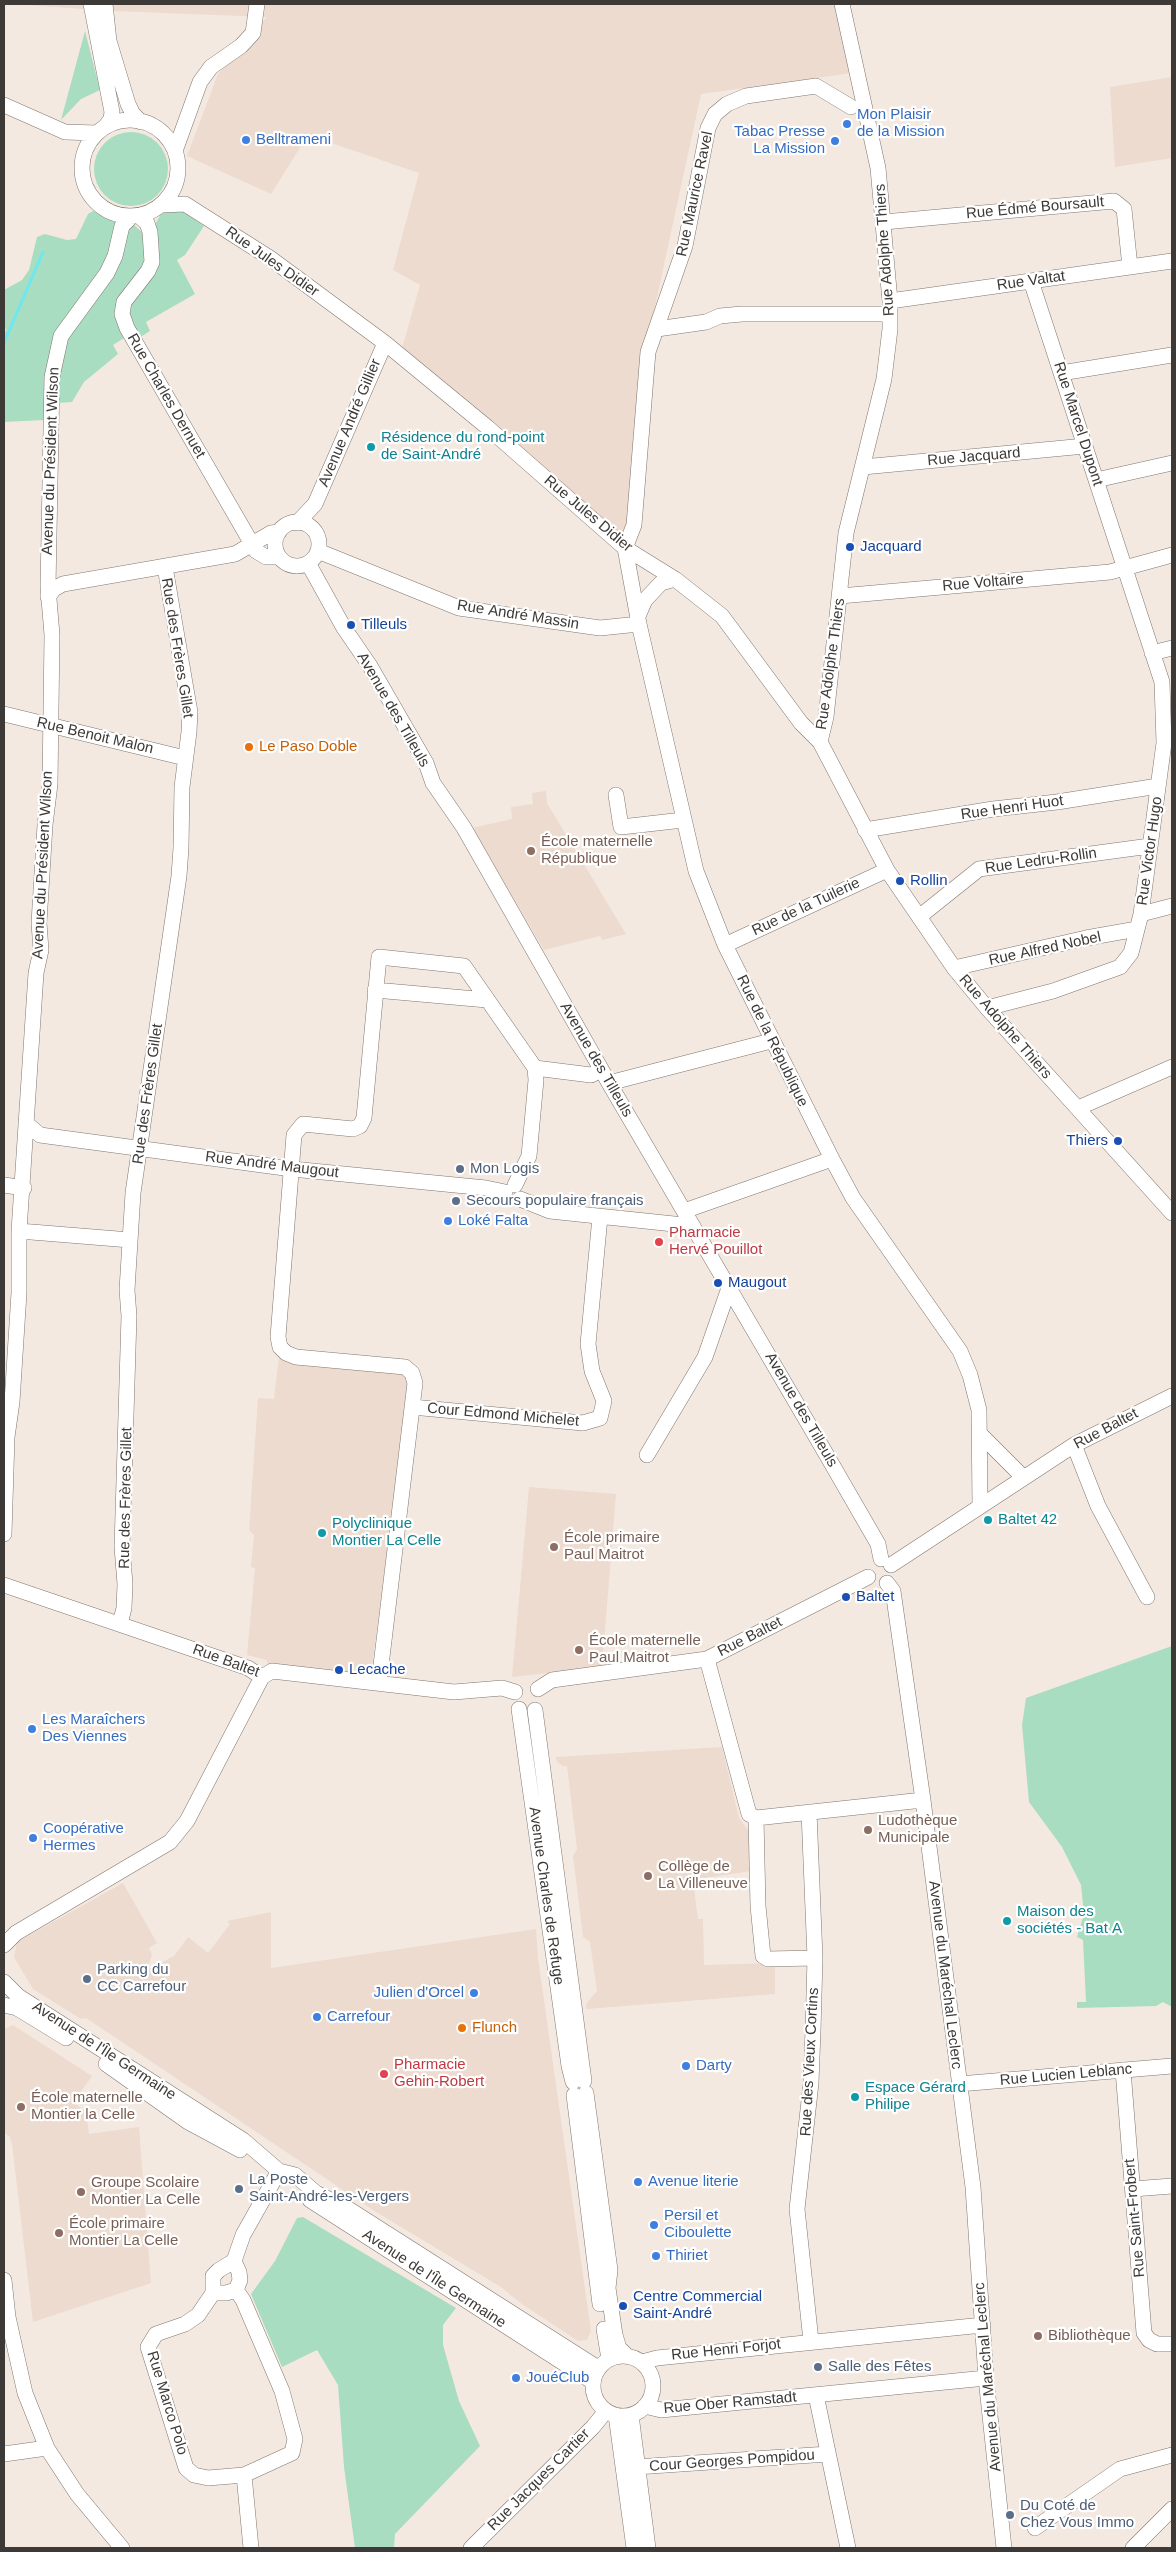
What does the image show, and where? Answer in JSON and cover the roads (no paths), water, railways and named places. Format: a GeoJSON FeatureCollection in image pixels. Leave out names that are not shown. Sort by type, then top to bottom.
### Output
{"type":"FeatureCollection","features":[{"type":"Feature","properties":{"kind":"street"},"geometry":{"type":"LineString","coordinates":[[82,164],[90,142],[111,119],[112,112],[91,4]]}},
{"type":"Feature","properties":{"kind":"street"},"geometry":{"type":"LineString","coordinates":[[105,4],[110,41],[128,104],[133,114],[141,122]]}},
{"type":"Feature","properties":{"kind":"street"},"geometry":{"type":"LineString","coordinates":[[175,151],[180,134],[190,117],[200,82],[211,67],[241,46],[253,33],[257,4]]}},
{"type":"Feature","properties":{"kind":"street","name":"Rue Adolphe Thiers"},"geometry":{"type":"LineString","coordinates":[[842,4],[876,150],[884,222],[890,308],[884,379],[846,532],[826,718],[820,742],[887,870],[954,968],[987,1008],[1172,1213]]}},
{"type":"Feature","properties":{"kind":"street","name":"Rue Maurice Ravel"},"geometry":{"type":"LineString","coordinates":[[625,548],[634,525],[648,352],[685,246],[708,128],[715,114],[727,104],[746,96],[816,86],[851,107]]}},
{"type":"Feature","properties":{"kind":"street"},"geometry":{"type":"LineString","coordinates":[[4,105],[66,132],[74,141],[82,164],[85,185],[98,205],[114,214],[135,216],[161,205],[185,204],[176,182]]}},
{"type":"Feature","properties":{"kind":"street"},"geometry":{"type":"LineString","coordinates":[[159,130],[190,117]]}},
{"type":"Feature","properties":{"kind":"street"},"geometry":{"type":"LineString","coordinates":[[66,132],[101,130],[129,120],[141,122],[159,130],[169,140],[175,151],[178,166],[176,182],[170,196],[161,205]]}},
{"type":"Feature","properties":{"kind":"street","name":"Rue Édmé Boursault"},"geometry":{"type":"LineString","coordinates":[[884,222],[1114,201],[1124,209],[1130,268]]}},
{"type":"Feature","properties":{"kind":"street","name":"Rue Jules Didier"},"geometry":{"type":"LineString","coordinates":[[185,204],[270,258],[384,343],[487,427],[625,548],[675,579],[722,616],[801,723],[820,742]]}},
{"type":"Feature","properties":{"kind":"street","name":"Rue Charles Dernuet"},"geometry":{"type":"LineString","coordinates":[[135,216],[147,223],[150,232],[152,262],[148,271],[124,302],[122,314],[124,321],[252,545]]}},
{"type":"Feature","properties":{"kind":"street","name":"Avenue du Président Wilson"},"geometry":{"type":"LineString","coordinates":[[4,1534],[8,1401],[19,1292],[20,1231],[25,1146],[36,973],[40,950],[39,924],[45,825],[49,807],[52,635],[48,576],[52,377],[56,351],[69,322],[107,273],[115,256],[122,226],[135,216]]}},
{"type":"Feature","properties":{"kind":"street","name":"Rue Valtat"},"geometry":{"type":"LineString","coordinates":[[890,308],[1031,281],[1172,262]]}},
{"type":"Feature","properties":{"kind":"street","name":"Rue Marcel Dupont"},"geometry":{"type":"LineString","coordinates":[[1031,281],[1125,567]]}},
{"type":"Feature","properties":{"kind":"street"},"geometry":{"type":"LineString","coordinates":[[654,336],[706,322],[720,316],[890,308]]}},
{"type":"Feature","properties":{"kind":"street","name":"Avenue André Gillier"},"geometry":{"type":"LineString","coordinates":[[297,523],[315,504],[384,343]]}},
{"type":"Feature","properties":{"kind":"street"},"geometry":{"type":"LineString","coordinates":[[1061,373],[1172,355]]}},
{"type":"Feature","properties":{"kind":"street","name":"Rue Jacquard"},"geometry":{"type":"LineString","coordinates":[[863,467],[1085,446]]}},
{"type":"Feature","properties":{"kind":"street"},"geometry":{"type":"LineString","coordinates":[[1096,480],[1172,463]]}},
{"type":"Feature","properties":{"kind":"street","name":"Avenue André Gillier"},"geometry":{"type":"LineString","coordinates":[[315,504],[315,532]]}},
{"type":"Feature","properties":{"kind":"street"},"geometry":{"type":"LineString","coordinates":[[252,545],[260,555],[279,557],[292,566],[313,557],[319,545],[315,532],[307,525],[297,523],[287,525],[279,532],[275,542],[279,557]]}},
{"type":"Feature","properties":{"kind":"street"},"geometry":{"type":"LineString","coordinates":[[48,576],[57,584],[63,584],[235,554],[271,533],[279,532]]}},
{"type":"Feature","properties":{"kind":"street","name":"Rue de la République"},"geometry":{"type":"LineString","coordinates":[[625,548],[638,620],[696,871],[725,945],[771,1041],[853,1198],[960,1351],[970,1375],[976,1401],[979,1433],[980,1505]]}},
{"type":"Feature","properties":{"kind":"street","name":"Rue Voltaire"},"geometry":{"type":"LineString","coordinates":[[840,596],[1110,572],[1172,555]]}},
{"type":"Feature","properties":{"kind":"street","name":"Rue André Massin"},"geometry":{"type":"LineString","coordinates":[[313,557],[459,608],[600,628],[638,620]]}},
{"type":"Feature","properties":{"kind":"street","name":"Avenue des Tilleuls"},"geometry":{"type":"LineString","coordinates":[[313,557],[344,628],[370,666],[421,754],[433,783],[464,828],[609,1084],[878,1544],[886,1562]]}},
{"type":"Feature","properties":{"kind":"street","name":"Rue des Frères Gillet"},"geometry":{"type":"LineString","coordinates":[[120,1624],[125,1584],[122,1538],[124,1467],[127,1446],[129,1316],[127,1290],[133,1193],[179,876],[182,787],[190,712],[165,567]]}},
{"type":"Feature","properties":{"kind":"street","name":"Rue Victor Hugo"},"geometry":{"type":"LineString","coordinates":[[987,1008],[1053,991],[1120,967],[1131,953],[1141,914],[1164,743],[1164,712],[1162,682],[1125,567]]}},
{"type":"Feature","properties":{"kind":"street"},"geometry":{"type":"LineString","coordinates":[[638,620],[645,600],[661,583],[675,579]]}},
{"type":"Feature","properties":{"kind":"street"},"geometry":{"type":"LineString","coordinates":[[48,597],[54,588],[63,584]]}},
{"type":"Feature","properties":{"kind":"street"},"geometry":{"type":"LineString","coordinates":[[1152,653],[1172,648]]}},
{"type":"Feature","properties":{"kind":"street","name":"Rue Benoit Malon"},"geometry":{"type":"LineString","coordinates":[[4,714],[185,758]]}},
{"type":"Feature","properties":{"kind":"street","name":"Rue Henri Huot"},"geometry":{"type":"LineString","coordinates":[[865,830],[993,809],[1057,802],[1158,786]]}},
{"type":"Feature","properties":{"kind":"street"},"geometry":{"type":"LineString","coordinates":[[616,795],[621,827],[683,820]]}},
{"type":"Feature","properties":{"kind":"street","name":"Rue Ledru-Rollin"},"geometry":{"type":"LineString","coordinates":[[919,917],[979,869],[1150,846]]}},
{"type":"Feature","properties":{"kind":"street","name":"Rue de la Tuilerie"},"geometry":{"type":"LineString","coordinates":[[725,945],[887,870]]}},
{"type":"Feature","properties":{"kind":"street"},"geometry":{"type":"LineString","coordinates":[[1141,914],[1172,906]]}},
{"type":"Feature","properties":{"kind":"street","name":"Rue Alfred Nobel"},"geometry":{"type":"LineString","coordinates":[[954,968],[1086,938],[1137,930]]}},
{"type":"Feature","properties":{"kind":"street"},"geometry":{"type":"LineString","coordinates":[[379,1682],[414,1383],[412,1372],[406,1367],[296,1357],[286,1353],[280,1347],[278,1337],[294,1135],[303,1124],[353,1129],[360,1126],[364,1118],[379,957],[464,966],[528,1063],[535,1068],[591,1075],[601,1070]]}},
{"type":"Feature","properties":{"kind":"street"},"geometry":{"type":"LineString","coordinates":[[375,990],[487,1000]]}},
{"type":"Feature","properties":{"kind":"street"},"geometry":{"type":"LineString","coordinates":[[609,1084],[771,1041]]}},
{"type":"Feature","properties":{"kind":"street"},"geometry":{"type":"LineString","coordinates":[[1078,1108],[1172,1067]]}},
{"type":"Feature","properties":{"kind":"street"},"geometry":{"type":"LineString","coordinates":[[513,1192],[529,1156],[536,1080],[535,1068]]}},
{"type":"Feature","properties":{"kind":"street"},"geometry":{"type":"LineString","coordinates":[[25,1146],[40,1135],[27,1124]]}},
{"type":"Feature","properties":{"kind":"street","name":"Rue André Maugout"},"geometry":{"type":"LineString","coordinates":[[40,1135],[292,1169],[486,1188],[513,1192],[550,1211],[693,1226]]}},
{"type":"Feature","properties":{"kind":"street"},"geometry":{"type":"LineString","coordinates":[[684,1211],[832,1159]]}},
{"type":"Feature","properties":{"kind":"street"},"geometry":{"type":"LineString","coordinates":[[4,1184],[24,1188]]}},
{"type":"Feature","properties":{"kind":"street","name":"Cour Edmond Michelet"},"geometry":{"type":"LineString","coordinates":[[412,1407],[583,1423],[600,1418],[604,1401],[592,1371],[588,1344],[600,1217]]}},
{"type":"Feature","properties":{"kind":"street"},"geometry":{"type":"LineString","coordinates":[[20,1231],[130,1240]]}},
{"type":"Feature","properties":{"kind":"street"},"geometry":{"type":"LineString","coordinates":[[647,1455],[705,1357],[729,1288]]}},
{"type":"Feature","properties":{"kind":"street","name":"Rue Baltet"},"geometry":{"type":"LineString","coordinates":[[886,1562],[1074,1445],[1172,1396]]}},
{"type":"Feature","properties":{"kind":"street"},"geometry":{"type":"LineString","coordinates":[[979,1433],[1023,1477]]}},
{"type":"Feature","properties":{"kind":"street"},"geometry":{"type":"LineString","coordinates":[[1074,1445],[1098,1506],[1147,1597]]}},
{"type":"Feature","properties":{"kind":"street"},"geometry":{"type":"LineString","coordinates":[[886,1562],[893,1573],[890,1587],[878,1585],[868,1577],[869,1564],[886,1562]]}},
{"type":"Feature","properties":{"kind":"street","name":"Rue Baltet"},"geometry":{"type":"LineString","coordinates":[[538,1689],[552,1680],[706,1659],[868,1577]]}},
{"type":"Feature","properties":{"kind":"street","name":"Rue Baltet"},"geometry":{"type":"LineString","coordinates":[[4,1585],[248,1668],[262,1677],[272,1671],[454,1692],[502,1688],[515,1692]]}},
{"type":"Feature","properties":{"kind":"street","name":"Avenue du Maréchal Leclerc"},"geometry":{"type":"LineString","coordinates":[[890,1587],[923,1800],[973,2187],[986,2378],[1004,2548]]}},
{"type":"Feature","properties":{"kind":"street"},"geometry":{"type":"LineString","coordinates":[[706,1659],[749,1814],[756,1818],[923,1800]]}},
{"type":"Feature","properties":{"kind":"street"},"geometry":{"type":"LineString","coordinates":[[4,1945],[16,1933],[152,1855],[170,1842],[187,1822],[262,1677]]}},
{"type":"Feature","properties":{"kind":"street"},"geometry":{"type":"LineString","coordinates":[[525,1684],[538,1689],[540,1702],[534,1710],[526,1712],[518,1709],[514,1701],[515,1692],[525,1684]]}},
{"type":"Feature","properties":{"kind":"street","name":"Avenue Charles de Refuge"},"geometry":{"type":"LineString","coordinates":[[518,1709],[569,2066],[579,2088],[610,2270],[608,2288],[614,2335],[619,2348],[627,2356]]}},
{"type":"Feature","properties":{"kind":"street","name":"Avenue Charles de Refuge"},"geometry":{"type":"LineString","coordinates":[[534,1710],[579,2088],[604,2363]]}},
{"type":"Feature","properties":{"kind":"street","name":"Rue des Vieux Cortins"},"geometry":{"type":"LineString","coordinates":[[809,1812],[815,1958],[812,2083],[797,2209],[811,2341]]}},
{"type":"Feature","properties":{"kind":"street"},"geometry":{"type":"LineString","coordinates":[[756,1818],[758,1906],[762,1956],[768,1959],[815,1958]]}},
{"type":"Feature","properties":{"kind":"street","name":"Avenue de l'Île Germaine"},"geometry":{"type":"LineString","coordinates":[[4,1982],[18,1996],[242,2140],[311,2200],[593,2382]]}},
{"type":"Feature","properties":{"kind":"street","name":"Avenue de l'Île Germaine"},"geometry":{"type":"LineString","coordinates":[[4,2005],[17,2008],[76,2044],[188,2122],[238,2148],[257,2164],[279,2172],[295,2175],[316,2193],[347,2208],[604,2363]]}},
{"type":"Feature","properties":{"kind":"street","name":"Rue Lucien Leblanc"},"geometry":{"type":"LineString","coordinates":[[959,2084],[1172,2066]]}},
{"type":"Feature","properties":{"kind":"street","name":"Rue Saint-Frobert"},"geometry":{"type":"LineString","coordinates":[[1123,2070],[1144,2333],[1149,2340],[1157,2344],[1172,2344]]}},
{"type":"Feature","properties":{"kind":"street","name":"Rue Marco Polo"},"geometry":{"type":"LineString","coordinates":[[234,2262],[239,2272],[240,2280],[236,2290],[243,2300],[282,2391],[295,2439],[292,2453],[244,2475],[208,2478],[194,2475],[186,2468],[148,2347],[156,2334],[185,2324],[198,2315],[213,2293],[213,2276],[219,2270],[234,2262],[243,2235],[279,2172]]}},
{"type":"Feature","properties":{"kind":"street"},"geometry":{"type":"LineString","coordinates":[[1133,2189],[1172,2186]]}},
{"type":"Feature","properties":{"kind":"street"},"geometry":{"type":"LineString","coordinates":[[4,2280],[6,2317],[26,2393],[47,2448],[77,2494],[122,2548]]}},
{"type":"Feature","properties":{"kind":"street"},"geometry":{"type":"LineString","coordinates":[[213,2293],[226,2293],[236,2290]]}},
{"type":"Feature","properties":{"kind":"street","name":"Rue Henri Forjot"},"geometry":{"type":"LineString","coordinates":[[642,2362],[657,2358],[811,2341],[983,2325]]}},
{"type":"Feature","properties":{"kind":"street"},"geometry":{"type":"LineString","coordinates":[[617,2413],[645,2406],[653,2388],[648,2370],[642,2362],[627,2356],[604,2363],[593,2382],[595,2398],[617,2413],[636,2467],[648,2548]]}},
{"type":"Feature","properties":{"kind":"street","name":"Rue Ober Ramstadt"},"geometry":{"type":"LineString","coordinates":[[645,2406],[661,2410],[986,2378]]}},
{"type":"Feature","properties":{"kind":"street"},"geometry":{"type":"LineString","coordinates":[[816,2395],[848,2548]]}},
{"type":"Feature","properties":{"kind":"street"},"geometry":{"type":"LineString","coordinates":[[617,2413],[634,2548]]}},
{"type":"Feature","properties":{"kind":"street","name":"Rue Jacques Cartier"},"geometry":{"type":"LineString","coordinates":[[471,2548],[588,2433],[617,2413]]}},
{"type":"Feature","properties":{"kind":"street"},"geometry":{"type":"LineString","coordinates":[[4,2454],[47,2448]]}},
{"type":"Feature","properties":{"kind":"street","name":"Cour Georges Pompidou"},"geometry":{"type":"LineString","coordinates":[[636,2467],[828,2454]]}},
{"type":"Feature","properties":{"kind":"street"},"geometry":{"type":"LineString","coordinates":[[1036,2528],[1120,2469],[1172,2456]]}},
{"type":"Feature","properties":{"kind":"street"},"geometry":{"type":"LineString","coordinates":[[244,2475],[251,2548]]}},
{"type":"Feature","properties":{"kind":"street"},"geometry":{"type":"LineString","coordinates":[[1133,2548],[1172,2509]]}},
{"type":"Feature","properties":{"kind":"waterway"},"geometry":{"type":"LineString","coordinates":[[4,343],[43,252]]}},
{"type":"Feature","properties":{"kind":"place","name":"Mon Plaisir de la Mission"},"geometry":{"type":"Point","coordinates":[847,124]}},
{"type":"Feature","properties":{"kind":"place","name":"Belltrameni"},"geometry":{"type":"Point","coordinates":[246,140]}},
{"type":"Feature","properties":{"kind":"place","name":"Tabac Presse La Mission"},"geometry":{"type":"Point","coordinates":[835,141]}},
{"type":"Feature","properties":{"kind":"place","name":"Résidence du rond-point de Saint-André"},"geometry":{"type":"Point","coordinates":[371,447]}},
{"type":"Feature","properties":{"kind":"place","name":"Jacquard"},"geometry":{"type":"Point","coordinates":[850,547]}},
{"type":"Feature","properties":{"kind":"place","name":"Tilleuls"},"geometry":{"type":"Point","coordinates":[351,625]}},
{"type":"Feature","properties":{"kind":"place","name":"Le Paso Doble"},"geometry":{"type":"Point","coordinates":[249,747]}},
{"type":"Feature","properties":{"kind":"place","name":"École maternelle République"},"geometry":{"type":"Point","coordinates":[531,851]}},
{"type":"Feature","properties":{"kind":"place","name":"Rollin"},"geometry":{"type":"Point","coordinates":[900,881]}},
{"type":"Feature","properties":{"kind":"place","name":"Thiers"},"geometry":{"type":"Point","coordinates":[1118,1141]}},
{"type":"Feature","properties":{"kind":"place","name":"Mon Logis"},"geometry":{"type":"Point","coordinates":[460,1169]}},
{"type":"Feature","properties":{"kind":"place","name":"Secours populaire français"},"geometry":{"type":"Point","coordinates":[456,1201]}},
{"type":"Feature","properties":{"kind":"place","name":"Loké Falta"},"geometry":{"type":"Point","coordinates":[448,1221]}},
{"type":"Feature","properties":{"kind":"place","name":"Pharmacie Hervé Pouillot"},"geometry":{"type":"Point","coordinates":[659,1242]}},
{"type":"Feature","properties":{"kind":"place","name":"Maugout"},"geometry":{"type":"Point","coordinates":[718,1283]}},
{"type":"Feature","properties":{"kind":"place","name":"Baltet 42"},"geometry":{"type":"Point","coordinates":[988,1520]}},
{"type":"Feature","properties":{"kind":"place","name":"Polyclinique Montier La Celle"},"geometry":{"type":"Point","coordinates":[322,1533]}},
{"type":"Feature","properties":{"kind":"place","name":"École primaire Paul Maitrot"},"geometry":{"type":"Point","coordinates":[554,1547]}},
{"type":"Feature","properties":{"kind":"place","name":"Baltet"},"geometry":{"type":"Point","coordinates":[846,1597]}},
{"type":"Feature","properties":{"kind":"place","name":"École maternelle Paul Maitrot"},"geometry":{"type":"Point","coordinates":[579,1650]}},
{"type":"Feature","properties":{"kind":"place","name":"Lecache"},"geometry":{"type":"Point","coordinates":[339,1670]}},
{"type":"Feature","properties":{"kind":"place","name":"Les Maraîchers Des Viennes"},"geometry":{"type":"Point","coordinates":[32,1729]}},
{"type":"Feature","properties":{"kind":"place","name":"Ludothèque Municipale"},"geometry":{"type":"Point","coordinates":[868,1830]}},
{"type":"Feature","properties":{"kind":"place","name":"Coopérative Hermes"},"geometry":{"type":"Point","coordinates":[33,1838]}},
{"type":"Feature","properties":{"kind":"place","name":"Collège de La Villeneuve"},"geometry":{"type":"Point","coordinates":[648,1876]}},
{"type":"Feature","properties":{"kind":"place","name":"Maison des sociétés - Bat A"},"geometry":{"type":"Point","coordinates":[1007,1921]}},
{"type":"Feature","properties":{"kind":"place","name":"Parking du CC Carrefour"},"geometry":{"type":"Point","coordinates":[87,1979]}},
{"type":"Feature","properties":{"kind":"place","name":"Julien d'Orcel"},"geometry":{"type":"Point","coordinates":[474,1993]}},
{"type":"Feature","properties":{"kind":"place","name":"Carrefour"},"geometry":{"type":"Point","coordinates":[317,2017]}},
{"type":"Feature","properties":{"kind":"place","name":"Flunch"},"geometry":{"type":"Point","coordinates":[462,2028]}},
{"type":"Feature","properties":{"kind":"place","name":"Darty"},"geometry":{"type":"Point","coordinates":[686,2066]}},
{"type":"Feature","properties":{"kind":"place","name":"Pharmacie Gehin-Robert"},"geometry":{"type":"Point","coordinates":[384,2074]}},
{"type":"Feature","properties":{"kind":"place","name":"Espace Gérard Philipe"},"geometry":{"type":"Point","coordinates":[855,2097]}},
{"type":"Feature","properties":{"kind":"place","name":"École maternelle Montier la Celle"},"geometry":{"type":"Point","coordinates":[21,2107]}},
{"type":"Feature","properties":{"kind":"place","name":"Avenue literie"},"geometry":{"type":"Point","coordinates":[638,2182]}},
{"type":"Feature","properties":{"kind":"place","name":"La Poste Saint-André-les-Vergers"},"geometry":{"type":"Point","coordinates":[239,2189]}},
{"type":"Feature","properties":{"kind":"place","name":"Groupe Scolaire Montier La Celle"},"geometry":{"type":"Point","coordinates":[81,2192]}},
{"type":"Feature","properties":{"kind":"place","name":"Persil et Ciboulette"},"geometry":{"type":"Point","coordinates":[654,2225]}},
{"type":"Feature","properties":{"kind":"place","name":"École primaire Montier La Celle"},"geometry":{"type":"Point","coordinates":[59,2233]}},
{"type":"Feature","properties":{"kind":"place","name":"Thiriet"},"geometry":{"type":"Point","coordinates":[656,2256]}},
{"type":"Feature","properties":{"kind":"place","name":"Centre Commercial Saint-André"},"geometry":{"type":"Point","coordinates":[623,2306]}},
{"type":"Feature","properties":{"kind":"place","name":"Bibliothèque"},"geometry":{"type":"Point","coordinates":[1038,2336]}},
{"type":"Feature","properties":{"kind":"place","name":"Salle des Fêtes"},"geometry":{"type":"Point","coordinates":[818,2367]}},
{"type":"Feature","properties":{"kind":"place","name":"JouéClub"},"geometry":{"type":"Point","coordinates":[516,2378]}},
{"type":"Feature","properties":{"kind":"place","name":"Du Coté de Chez Vous Immo"},"geometry":{"type":"Point","coordinates":[1010,2515]}}]}
